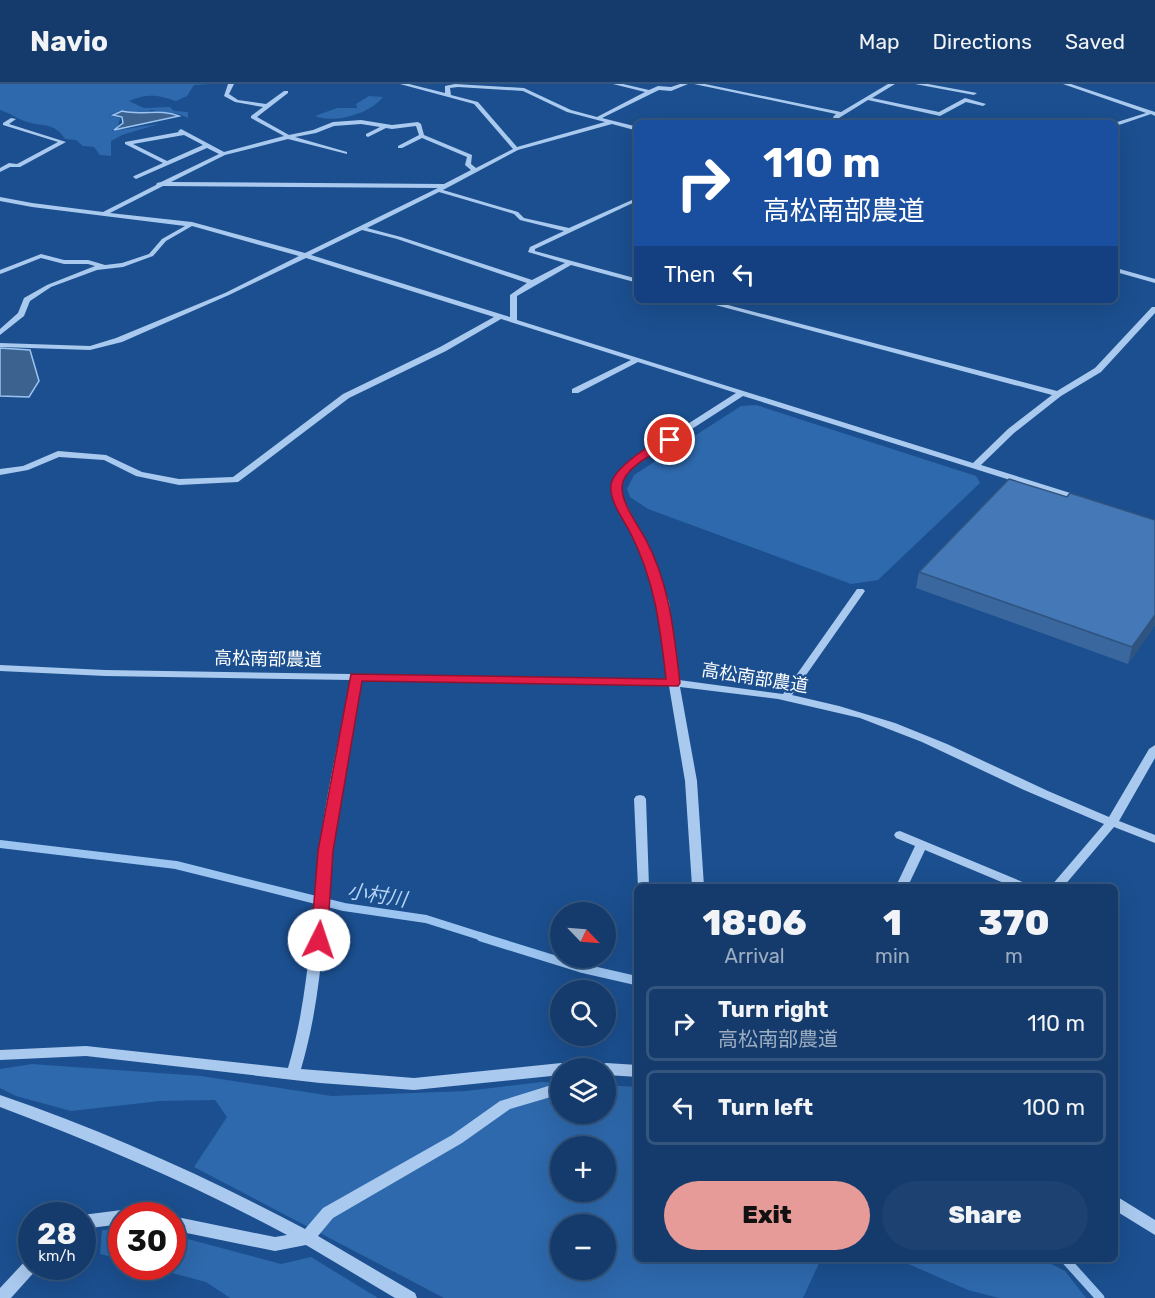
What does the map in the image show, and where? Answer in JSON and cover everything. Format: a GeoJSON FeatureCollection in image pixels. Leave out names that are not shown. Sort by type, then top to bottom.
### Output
{"type":"FeatureCollection","features":[{"type":"Feature","properties":{"kind":"street"},"geometry":{"type":"LineString","coordinates":[[231,84],[226,95],[237,101],[267,106]]}},
{"type":"Feature","properties":{"kind":"street"},"geometry":{"type":"LineString","coordinates":[[403,84],[476,103],[484,109],[516,148]]}},
{"type":"Feature","properties":{"kind":"street"},"geometry":{"type":"LineString","coordinates":[[616,84],[650,92]]}},
{"type":"Feature","properties":{"kind":"street"},"geometry":{"type":"LineString","coordinates":[[598,118],[650,92],[685,84]]}},
{"type":"Feature","properties":{"kind":"street"},"geometry":{"type":"LineString","coordinates":[[697,84],[842,114]]}},
{"type":"Feature","properties":{"kind":"street"},"geometry":{"type":"LineString","coordinates":[[837,120],[836,117],[892,84]]}},
{"type":"Feature","properties":{"kind":"street"},"geometry":{"type":"LineString","coordinates":[[918,84],[974,93]]}},
{"type":"Feature","properties":{"kind":"street"},"geometry":{"type":"LineString","coordinates":[[1066,84],[1153,114]]}},
{"type":"Feature","properties":{"kind":"street"},"geometry":{"type":"LineString","coordinates":[[448,95],[447,87],[458,85],[524,90],[569,111],[634,128]]}},
{"type":"Feature","properties":{"kind":"street"},"geometry":{"type":"LineString","coordinates":[[286,92],[253,117],[289,137],[345,153]]}},
{"type":"Feature","properties":{"kind":"street"},"geometry":{"type":"LineString","coordinates":[[870,99],[940,114],[965,100],[983,104]]}},
{"type":"Feature","properties":{"kind":"street"},"geometry":{"type":"LineString","coordinates":[[1118,123],[1153,114]]}},
{"type":"Feature","properties":{"kind":"street"},"geometry":{"type":"LineString","coordinates":[[0,170],[9,165],[18,166],[63,142],[5,124],[13,119]]}},
{"type":"Feature","properties":{"kind":"street"},"geometry":{"type":"LineString","coordinates":[[106,212],[223,154],[314,132],[333,124],[361,122],[385,126],[418,124],[422,135],[470,156],[468,165],[476,171]]}},
{"type":"Feature","properties":{"kind":"street"},"geometry":{"type":"LineString","coordinates":[[0,345],[90,348],[119,340],[227,294],[476,171],[516,148],[612,122]]}},
{"type":"Feature","properties":{"kind":"street"},"geometry":{"type":"LineString","coordinates":[[368,135],[385,126]]}},
{"type":"Feature","properties":{"kind":"street"},"geometry":{"type":"LineString","coordinates":[[167,163],[127,143],[183,132],[223,154]]}},
{"type":"Feature","properties":{"kind":"street"},"geometry":{"type":"LineString","coordinates":[[400,147],[422,135]]}},
{"type":"Feature","properties":{"kind":"street"},"geometry":{"type":"LineString","coordinates":[[136,177],[208,145]]}},
{"type":"Feature","properties":{"kind":"street"},"geometry":{"type":"LineString","coordinates":[[159,184],[445,186]]}},
{"type":"Feature","properties":{"kind":"street"},"geometry":{"type":"LineString","coordinates":[[438,190],[516,213],[522,219],[568,230]]}},
{"type":"Feature","properties":{"kind":"street"},"geometry":{"type":"LineString","coordinates":[[1,200],[192,224],[304,255],[1088,501]]}},
{"type":"Feature","properties":{"kind":"street"},"geometry":{"type":"LineString","coordinates":[[634,201],[568,230],[532,248],[531,252],[568,264],[634,280]]}},
{"type":"Feature","properties":{"kind":"street"},"geometry":{"type":"LineString","coordinates":[[0,333],[21,314],[27,300],[33,295],[75,275],[104,267],[123,265],[151,255],[164,240],[192,224]]}},
{"type":"Feature","properties":{"kind":"street"},"geometry":{"type":"LineString","coordinates":[[360,228],[399,238],[530,282]]}},
{"type":"Feature","properties":{"kind":"street"},"geometry":{"type":"LineString","coordinates":[[1,273],[41,256],[64,262],[88,262],[104,267]]}},
{"type":"Feature","properties":{"kind":"street"},"geometry":{"type":"LineString","coordinates":[[513,322],[514,295],[530,282],[568,264]]}},
{"type":"Feature","properties":{"kind":"street"},"geometry":{"type":"LineString","coordinates":[[1118,271],[1155,281]]}},
{"type":"Feature","properties":{"kind":"street"},"geometry":{"type":"LineString","coordinates":[[712,303],[1058,394]]}},
{"type":"Feature","properties":{"kind":"street"},"geometry":{"type":"LineString","coordinates":[[975,466],[1011,431],[1058,394],[1098,370],[1155,309]]}},
{"type":"Feature","properties":{"kind":"street"},"geometry":{"type":"LineString","coordinates":[[0,472],[25,468],[58,454],[106,458],[120,467],[139,474],[179,482],[235,480],[346,396],[443,349],[499,317]]}},
{"type":"Feature","properties":{"kind":"street"},"geometry":{"type":"LineString","coordinates":[[575,391],[637,360]]}},
{"type":"Feature","properties":{"kind":"street"},"geometry":{"type":"LineString","coordinates":[[699,884],[691,781],[674,683],[664,602],[644,548],[619,498],[616,485],[621,474],[633,463],[742,393]]}},
{"type":"Feature","properties":{"kind":"street"},"geometry":{"type":"LineString","coordinates":[[786,697],[860,591]]}},
{"type":"Feature","properties":{"kind":"street","name":"高松南部農道"},"geometry":{"type":"LineString","coordinates":[[0,668],[674,683],[727,687],[786,697],[889,724],[958,751],[1030,787],[1155,839]]}},
{"type":"Feature","properties":{"kind":"street"},"geometry":{"type":"LineString","coordinates":[[293,1074],[305,1038],[322,903],[326,851],[356,677]]}},
{"type":"Feature","properties":{"kind":"street"},"geometry":{"type":"LineString","coordinates":[[1059,884],[1112,822],[1155,749]]}},
{"type":"Feature","properties":{"kind":"street"},"geometry":{"type":"LineString","coordinates":[[640,798],[643,884]]}},
{"type":"Feature","properties":{"kind":"street"},"geometry":{"type":"LineString","coordinates":[[900,835],[1016,884]]}},
{"type":"Feature","properties":{"kind":"street"},"geometry":{"type":"LineString","coordinates":[[903,884],[922,845]]}},
{"type":"Feature","properties":{"kind":"street"},"geometry":{"type":"LineString","coordinates":[[0,1055],[86,1051],[293,1074],[414,1084],[550,1070]]}},
{"type":"Feature","properties":{"kind":"street"},"geometry":{"type":"LineString","coordinates":[[616,1070],[634,1071]]}},
{"type":"Feature","properties":{"kind":"street"},"geometry":{"type":"LineString","coordinates":[[186,1226],[275,1244],[307,1238],[328,1213],[457,1139],[505,1105],[550,1091]]}},
{"type":"Feature","properties":{"kind":"street"},"geometry":{"type":"LineString","coordinates":[[0,1101],[95,1136],[156,1163],[307,1238],[409,1298]]}},
{"type":"Feature","properties":{"kind":"street"},"geometry":{"type":"LineString","coordinates":[[1118,1204],[1155,1228]]}},
{"type":"Feature","properties":{"kind":"street"},"geometry":{"type":"LineString","coordinates":[[1,1298],[18,1279]]}},
{"type":"Feature","properties":{"kind":"shaded area"},"geometry":{"type":"Polygon","coordinates":[[[0,84],[210,84],[194,85],[187,96],[176,101],[152,96],[129,101],[144,108],[170,107],[174,111],[188,112],[188,118],[179,114],[151,110],[140,114],[122,110],[109,115],[120,118],[118,126],[112,131],[159,124],[122,135],[111,141],[111,156],[100,155],[94,147],[83,146],[76,140],[65,139],[53,127],[27,122],[0,110],[0,84]]]}},
{"type":"Feature","properties":{"kind":"shaded area"},"geometry":{"type":"Polygon","coordinates":[[[369,96],[383,97],[370,108],[351,116],[332,119],[315,116],[337,108],[357,108],[356,104],[369,96]]]}},
{"type":"Feature","properties":{"kind":"shaded area"},"geometry":{"type":"Polygon","coordinates":[[[122,111],[179,116],[114,130],[123,123],[122,117],[113,115],[122,111]]]}},
{"type":"Feature","properties":{"kind":"shaded area"},"geometry":{"type":"Polygon","coordinates":[[[0,348],[30,350],[39,381],[29,397],[0,396],[0,348]]]}},
{"type":"Feature","properties":{"kind":"shaded area"},"geometry":{"type":"Polygon","coordinates":[[[756,405],[976,476],[980,483],[878,580],[851,584],[648,509],[630,497],[627,489],[634,475],[741,406],[756,405]]]}},
{"type":"Feature","properties":{"kind":"shaded area"},"geometry":{"type":"Polygon","coordinates":[[[32,1064],[201,1076],[332,1096],[466,1091],[542,1082],[550,1082],[550,1124],[616,1124],[616,1086],[634,1087],[634,1262],[820,1262],[803,1298],[444,1298],[194,1167],[227,1117],[215,1100],[160,1101],[71,1111],[16,1096],[0,1088],[0,1069],[32,1064]]]}},
{"type":"Feature","properties":{"kind":"shaded area"},"geometry":{"type":"Polygon","coordinates":[[[102,1230],[108,1230],[108,1256],[100,1254],[102,1230]]]}},
{"type":"Feature","properties":{"kind":"shaded area"},"geometry":{"type":"Polygon","coordinates":[[[186,1238],[281,1264],[311,1257],[378,1298],[230,1298],[206,1282],[186,1277],[186,1238]]]}},
{"type":"Feature","properties":{"kind":"shaded area"},"geometry":{"type":"Polygon","coordinates":[[[904,1262],[1048,1262],[1065,1271],[1086,1298],[999,1298],[968,1290],[904,1262]]]}},
{"type":"Feature","properties":{"kind":"building"},"geometry":{"type":"Polygon","coordinates":[[[1009,479],[1067,497],[1070,493],[1155,520],[1155,615],[1132,647],[919,572],[1009,479]]]}},
{"type":"Feature","properties":{"kind":"waterway","name":"小村川"},"geometry":{"type":"LineString","coordinates":[[0,844],[176,865],[344,907],[426,919],[486,938]]}},
{"type":"Feature","properties":{"kind":"waterway","name":"小村川"},"geometry":{"type":"LineString","coordinates":[[481,937],[581,968],[634,980]]}},
{"type":"Feature","properties":{"kind":"waterway","name":"小村川"},"geometry":{"type":"LineString","coordinates":[[1068,1262],[1100,1298]]}},
{"type":"Feature","properties":{"kind":"route"},"geometry":{"type":"LineString","coordinates":[[319,940],[326,851],[356,677],[674,683],[664,602],[644,548],[619,498],[616,485],[621,474],[633,463],[670,440]]}}]}
